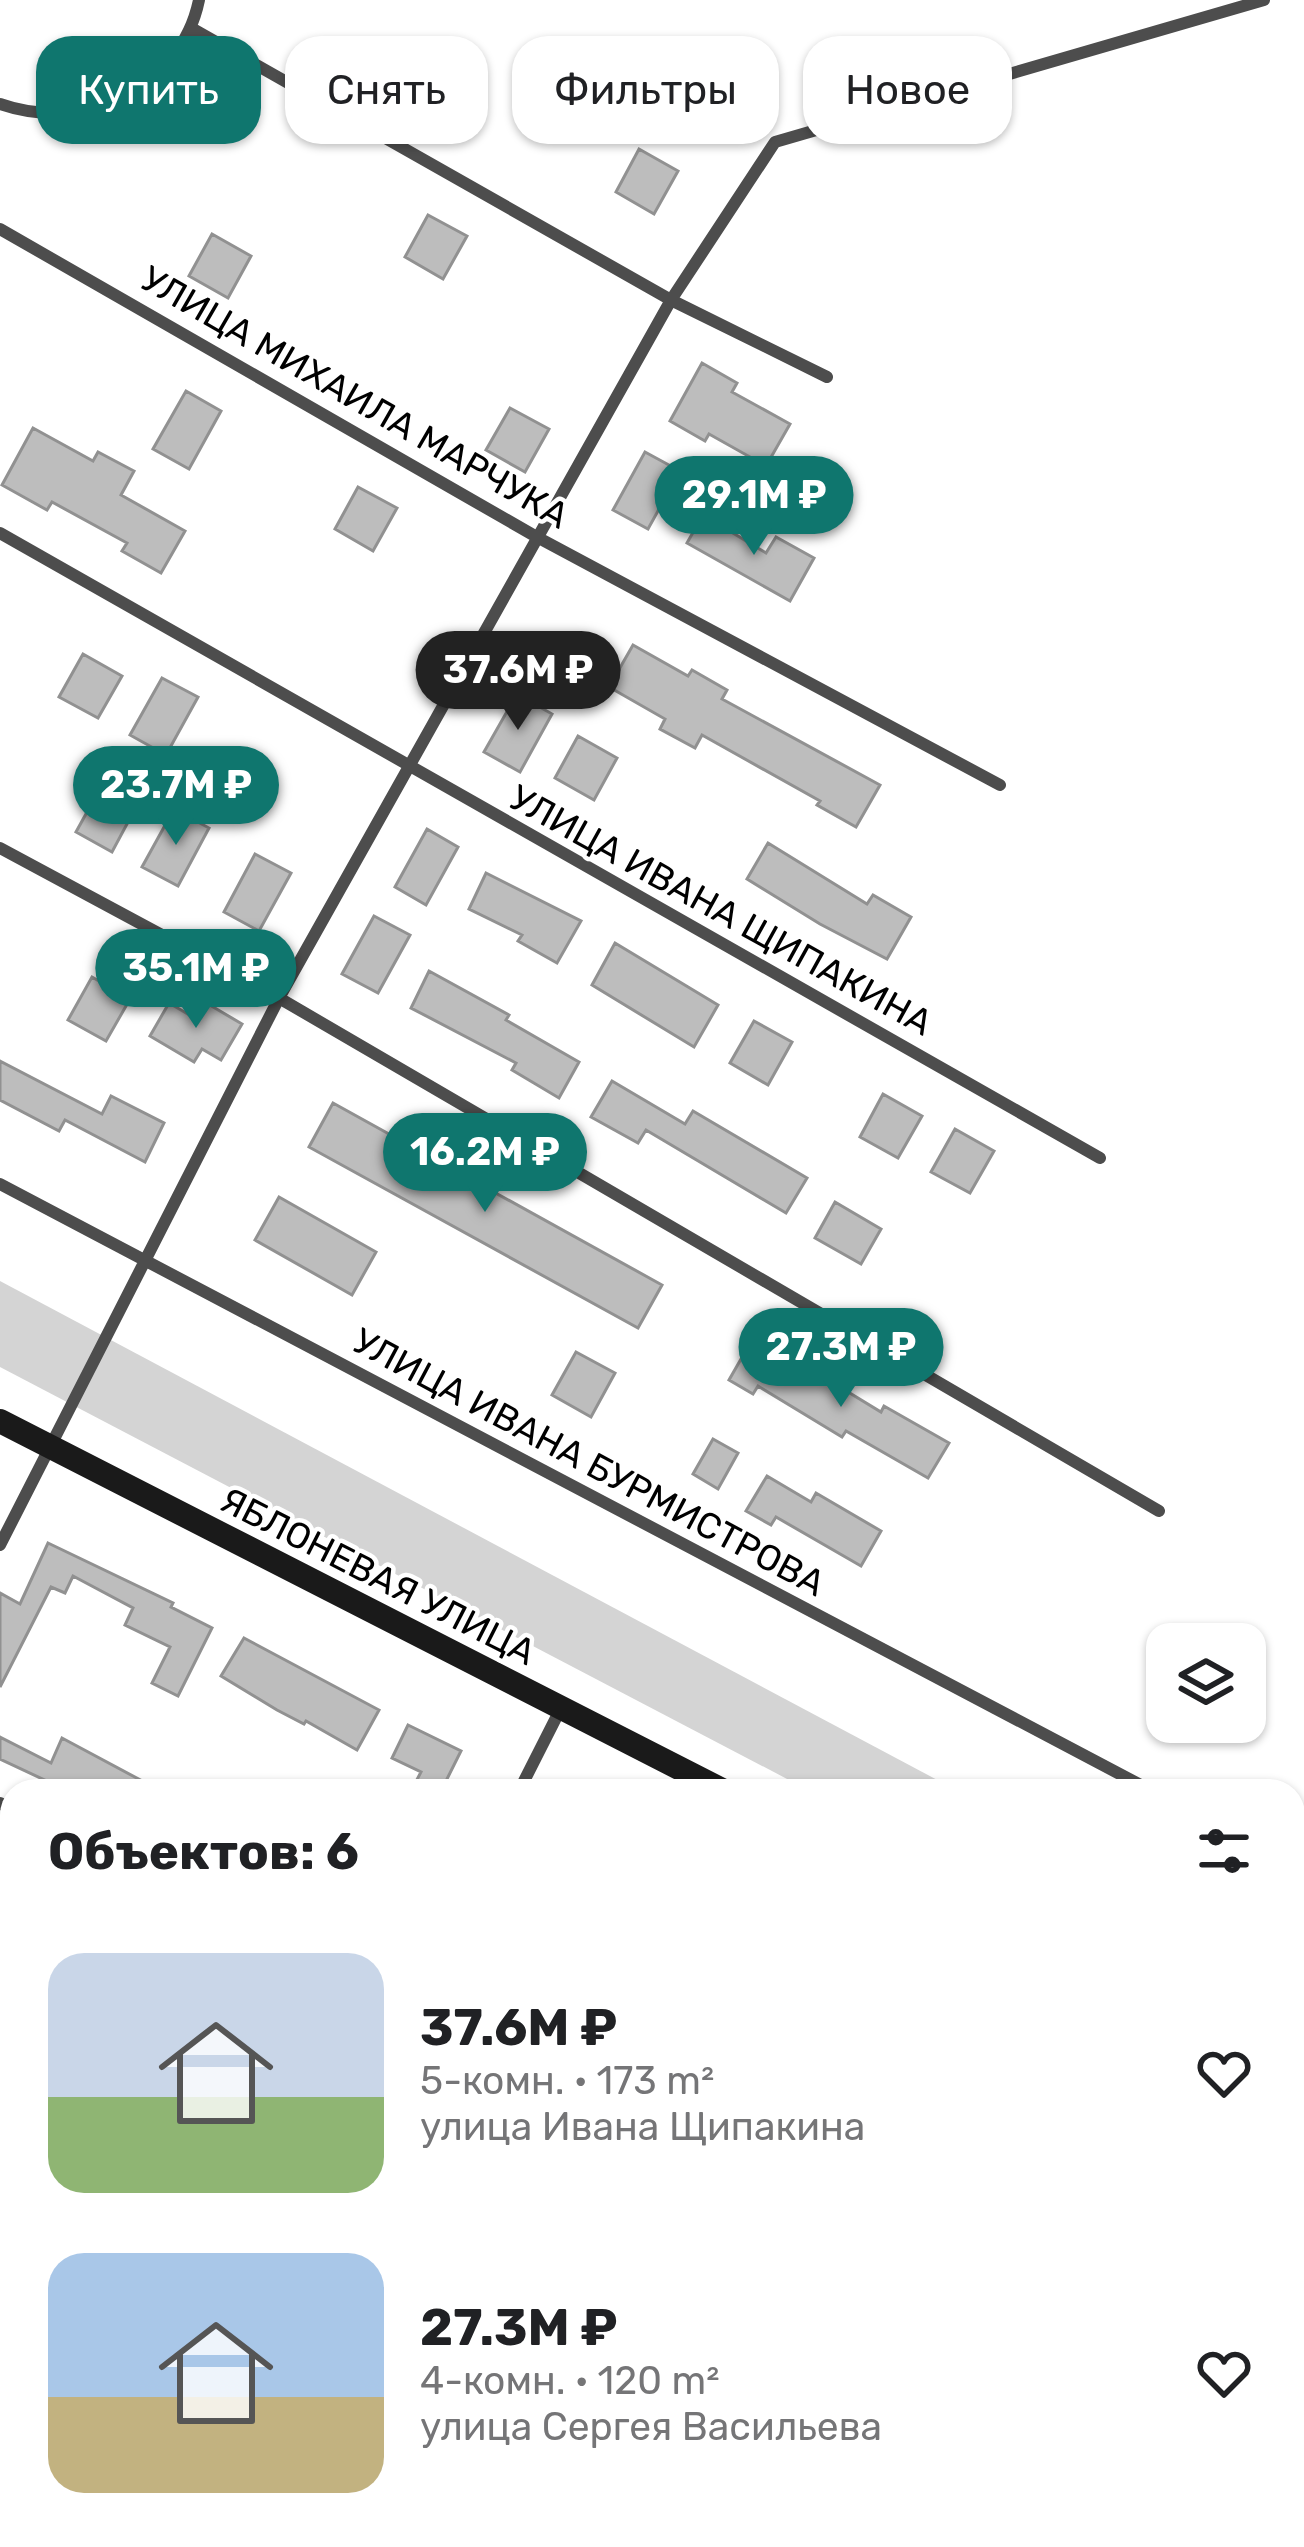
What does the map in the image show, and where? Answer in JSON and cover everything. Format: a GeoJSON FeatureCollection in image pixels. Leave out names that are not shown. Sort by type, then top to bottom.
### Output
{"type":"FeatureCollection","features":[{"type":"Feature","properties":{"kind":"street"},"geometry":{"type":"LineString","coordinates":[[0,104],[23,112],[80,112],[130,96],[193,29],[199,0]]}},
{"type":"Feature","properties":{"kind":"street"},"geometry":{"type":"LineString","coordinates":[[0,1545],[279,998],[671,299],[775,142],[1264,0]]}},
{"type":"Feature","properties":{"kind":"street"},"geometry":{"type":"LineString","coordinates":[[193,29],[671,299],[827,376]]}},
{"type":"Feature","properties":{"kind":"street","name":"УЛИЦА МИХАИЛА МАРЧУКА"},"geometry":{"type":"LineString","coordinates":[[0,229],[536,536],[1000,785]]}},
{"type":"Feature","properties":{"kind":"street","name":"УЛИЦА ИВАНА ЩИПАКИНА"},"geometry":{"type":"LineString","coordinates":[[0,533],[1100,1158]]}},
{"type":"Feature","properties":{"kind":"street"},"geometry":{"type":"LineString","coordinates":[[0,848],[279,998],[1159,1511]]}},
{"type":"Feature","properties":{"kind":"street","name":"УЛИЦА ИВАНА БУРМИСТРОВА"},"geometry":{"type":"LineString","coordinates":[[0,1184],[1129,1779]]}},
{"type":"Feature","properties":{"kind":"street","name":"ЯБЛОНЕВАЯ УЛИЦА"},"geometry":{"type":"LineString","coordinates":[[0,1421],[700,1779]]}},
{"type":"Feature","properties":{"kind":"street"},"geometry":{"type":"LineString","coordinates":[[525,1779],[560,1710]]}},
{"type":"Feature","properties":{"kind":"shaded area"},"geometry":{"type":"Polygon","coordinates":[[[0,1281],[935,1779],[787,1779],[0,1367],[0,1281]]]}},
{"type":"Feature","properties":{"kind":"building"},"geometry":{"type":"Polygon","coordinates":[[[639,149],[678,171],[654,214],[616,192],[639,149]]]}},
{"type":"Feature","properties":{"kind":"building"},"geometry":{"type":"Polygon","coordinates":[[[428,215],[467,236],[443,279],[405,257],[428,215]]]}},
{"type":"Feature","properties":{"kind":"building"},"geometry":{"type":"Polygon","coordinates":[[[212,234],[251,256],[228,298],[189,276],[212,234]]]}},
{"type":"Feature","properties":{"kind":"building"},"geometry":{"type":"Polygon","coordinates":[[[702,363],[737,383],[732,392],[790,424],[766,466],[709,434],[705,441],[670,421],[702,363]]]}},
{"type":"Feature","properties":{"kind":"building"},"geometry":{"type":"Polygon","coordinates":[[[186,391],[221,411],[189,469],[153,449],[186,391]]]}},
{"type":"Feature","properties":{"kind":"building"},"geometry":{"type":"Polygon","coordinates":[[[510,408],[549,429],[525,472],[486,450],[510,408]]]}},
{"type":"Feature","properties":{"kind":"building"},"geometry":{"type":"Polygon","coordinates":[[[33,428],[93,461],[98,452],[134,471],[121,495],[185,531],[161,573],[122,551],[127,543],[52,502],[47,510],[2,485],[33,428]]]}},
{"type":"Feature","properties":{"kind":"building"},"geometry":{"type":"Polygon","coordinates":[[[645,452],[680,471],[648,529],[613,510],[645,452]]]}},
{"type":"Feature","properties":{"kind":"building"},"geometry":{"type":"Polygon","coordinates":[[[358,487],[397,508],[373,551],[335,529],[358,487]]]}},
{"type":"Feature","properties":{"kind":"building"},"geometry":{"type":"Polygon","coordinates":[[[703,515],[766,553],[776,537],[814,558],[790,601],[687,543],[703,515]]]}},
{"type":"Feature","properties":{"kind":"building"},"geometry":{"type":"Polygon","coordinates":[[[633,645],[688,676],[692,670],[727,690],[722,699],[880,785],[856,827],[817,805],[820,801],[702,735],[695,748],[660,729],[665,719],[609,687],[633,645]]]}},
{"type":"Feature","properties":{"kind":"building"},"geometry":{"type":"Polygon","coordinates":[[[83,654],[122,676],[98,718],[59,697],[83,654]]]}},
{"type":"Feature","properties":{"kind":"building"},"geometry":{"type":"Polygon","coordinates":[[[162,678],[198,697],[166,755],[130,735],[162,678]]]}},
{"type":"Feature","properties":{"kind":"building"},"geometry":{"type":"Polygon","coordinates":[[[517,694],[552,714],[520,772],[484,752],[517,694]]]}},
{"type":"Feature","properties":{"kind":"building"},"geometry":{"type":"Polygon","coordinates":[[[578,736],[617,758],[594,800],[555,778],[578,736]]]}},
{"type":"Feature","properties":{"kind":"building"},"geometry":{"type":"Polygon","coordinates":[[[108,774],[143,794],[112,852],[76,832],[108,774]]]}},
{"type":"Feature","properties":{"kind":"building"},"geometry":{"type":"Polygon","coordinates":[[[174,809],[209,828],[178,886],[142,867],[174,809]]]}},
{"type":"Feature","properties":{"kind":"building"},"geometry":{"type":"Polygon","coordinates":[[[427,829],[458,847],[426,905],[395,887],[427,829]]]}},
{"type":"Feature","properties":{"kind":"building"},"geometry":{"type":"Polygon","coordinates":[[[768,843],[867,904],[873,895],[911,917],[887,959],[747,879],[768,843]]]}},
{"type":"Feature","properties":{"kind":"building"},"geometry":{"type":"Polygon","coordinates":[[[255,854],[291,873],[259,931],[224,912],[255,854]]]}},
{"type":"Feature","properties":{"kind":"building"},"geometry":{"type":"Polygon","coordinates":[[[486,873],[581,921],[557,963],[518,941],[522,935],[469,909],[486,873]]]}},
{"type":"Feature","properties":{"kind":"building"},"geometry":{"type":"Polygon","coordinates":[[[374,916],[410,935],[378,993],[342,974],[374,916]]]}},
{"type":"Feature","properties":{"kind":"building"},"geometry":{"type":"Polygon","coordinates":[[[615,943],[718,1005],[694,1047],[592,985],[615,943]]]}},
{"type":"Feature","properties":{"kind":"building"},"geometry":{"type":"Polygon","coordinates":[[[429,971],[509,1015],[506,1020],[579,1062],[559,1098],[512,1070],[516,1063],[411,1008],[429,971]]]}},
{"type":"Feature","properties":{"kind":"building"},"geometry":{"type":"Polygon","coordinates":[[[92,977],[130,999],[106,1041],[68,1020],[92,977]]]}},
{"type":"Feature","properties":{"kind":"building"},"geometry":{"type":"Polygon","coordinates":[[[203,1001],[242,1024],[221,1060],[202,1049],[194,1062],[150,1036],[169,1003],[193,1017],[203,1001]]]}},
{"type":"Feature","properties":{"kind":"building"},"geometry":{"type":"Polygon","coordinates":[[[754,1021],[792,1042],[768,1085],[730,1063],[754,1021]]]}},
{"type":"Feature","properties":{"kind":"building"},"geometry":{"type":"Polygon","coordinates":[[[0,1061],[102,1114],[111,1096],[164,1123],[145,1162],[65,1120],[59,1131],[0,1100],[0,1061]]]}},
{"type":"Feature","properties":{"kind":"building"},"geometry":{"type":"Polygon","coordinates":[[[612,1081],[685,1124],[693,1111],[807,1178],[786,1213],[646,1130],[638,1143],[591,1117],[612,1081]]]}},
{"type":"Feature","properties":{"kind":"building"},"geometry":{"type":"Polygon","coordinates":[[[883,1094],[922,1116],[898,1158],[860,1137],[883,1094]]]}},
{"type":"Feature","properties":{"kind":"building"},"geometry":{"type":"Polygon","coordinates":[[[333,1103],[662,1285],[638,1328],[309,1147],[333,1103]]]}},
{"type":"Feature","properties":{"kind":"building"},"geometry":{"type":"Polygon","coordinates":[[[955,1129],[994,1151],[970,1193],[931,1172],[955,1129]]]}},
{"type":"Feature","properties":{"kind":"building"},"geometry":{"type":"Polygon","coordinates":[[[279,1197],[376,1252],[352,1295],[255,1240],[279,1197]]]}},
{"type":"Feature","properties":{"kind":"building"},"geometry":{"type":"Polygon","coordinates":[[[835,1202],[881,1229],[861,1264],[815,1238],[835,1202]]]}},
{"type":"Feature","properties":{"kind":"building"},"geometry":{"type":"Polygon","coordinates":[[[749,1345],[794,1371],[799,1362],[881,1412],[884,1406],[949,1443],[928,1478],[846,1431],[842,1437],[758,1386],[753,1394],[729,1380],[749,1345]]]}},
{"type":"Feature","properties":{"kind":"building"},"geometry":{"type":"Polygon","coordinates":[[[576,1352],[615,1373],[591,1417],[552,1395],[576,1352]]]}},
{"type":"Feature","properties":{"kind":"building"},"geometry":{"type":"Polygon","coordinates":[[[713,1439],[738,1453],[718,1489],[693,1474],[713,1439]]]}},
{"type":"Feature","properties":{"kind":"building"},"geometry":{"type":"Polygon","coordinates":[[[767,1476],[811,1502],[816,1493],[881,1531],[861,1566],[776,1517],[771,1525],[746,1511],[767,1476]]]}},
{"type":"Feature","properties":{"kind":"building"},"geometry":{"type":"Polygon","coordinates":[[[48,1543],[173,1603],[171,1607],[212,1628],[178,1696],[152,1683],[170,1647],[125,1625],[133,1608],[73,1576],[65,1593],[51,1587],[0,1687],[0,1593],[20,1604],[48,1543]]]}},
{"type":"Feature","properties":{"kind":"building"},"geometry":{"type":"Polygon","coordinates":[[[244,1638],[379,1710],[357,1750],[221,1676],[244,1638]]]}},
{"type":"Feature","properties":{"kind":"building"},"geometry":{"type":"Polygon","coordinates":[[[408,1725],[461,1751],[447,1779],[417,1779],[421,1772],[392,1758],[408,1725]]]}},
{"type":"Feature","properties":{"kind":"building"},"geometry":{"type":"Polygon","coordinates":[[[0,1737],[51,1763],[62,1738],[139,1779],[42,1779],[0,1759],[0,1737]]]}}]}
